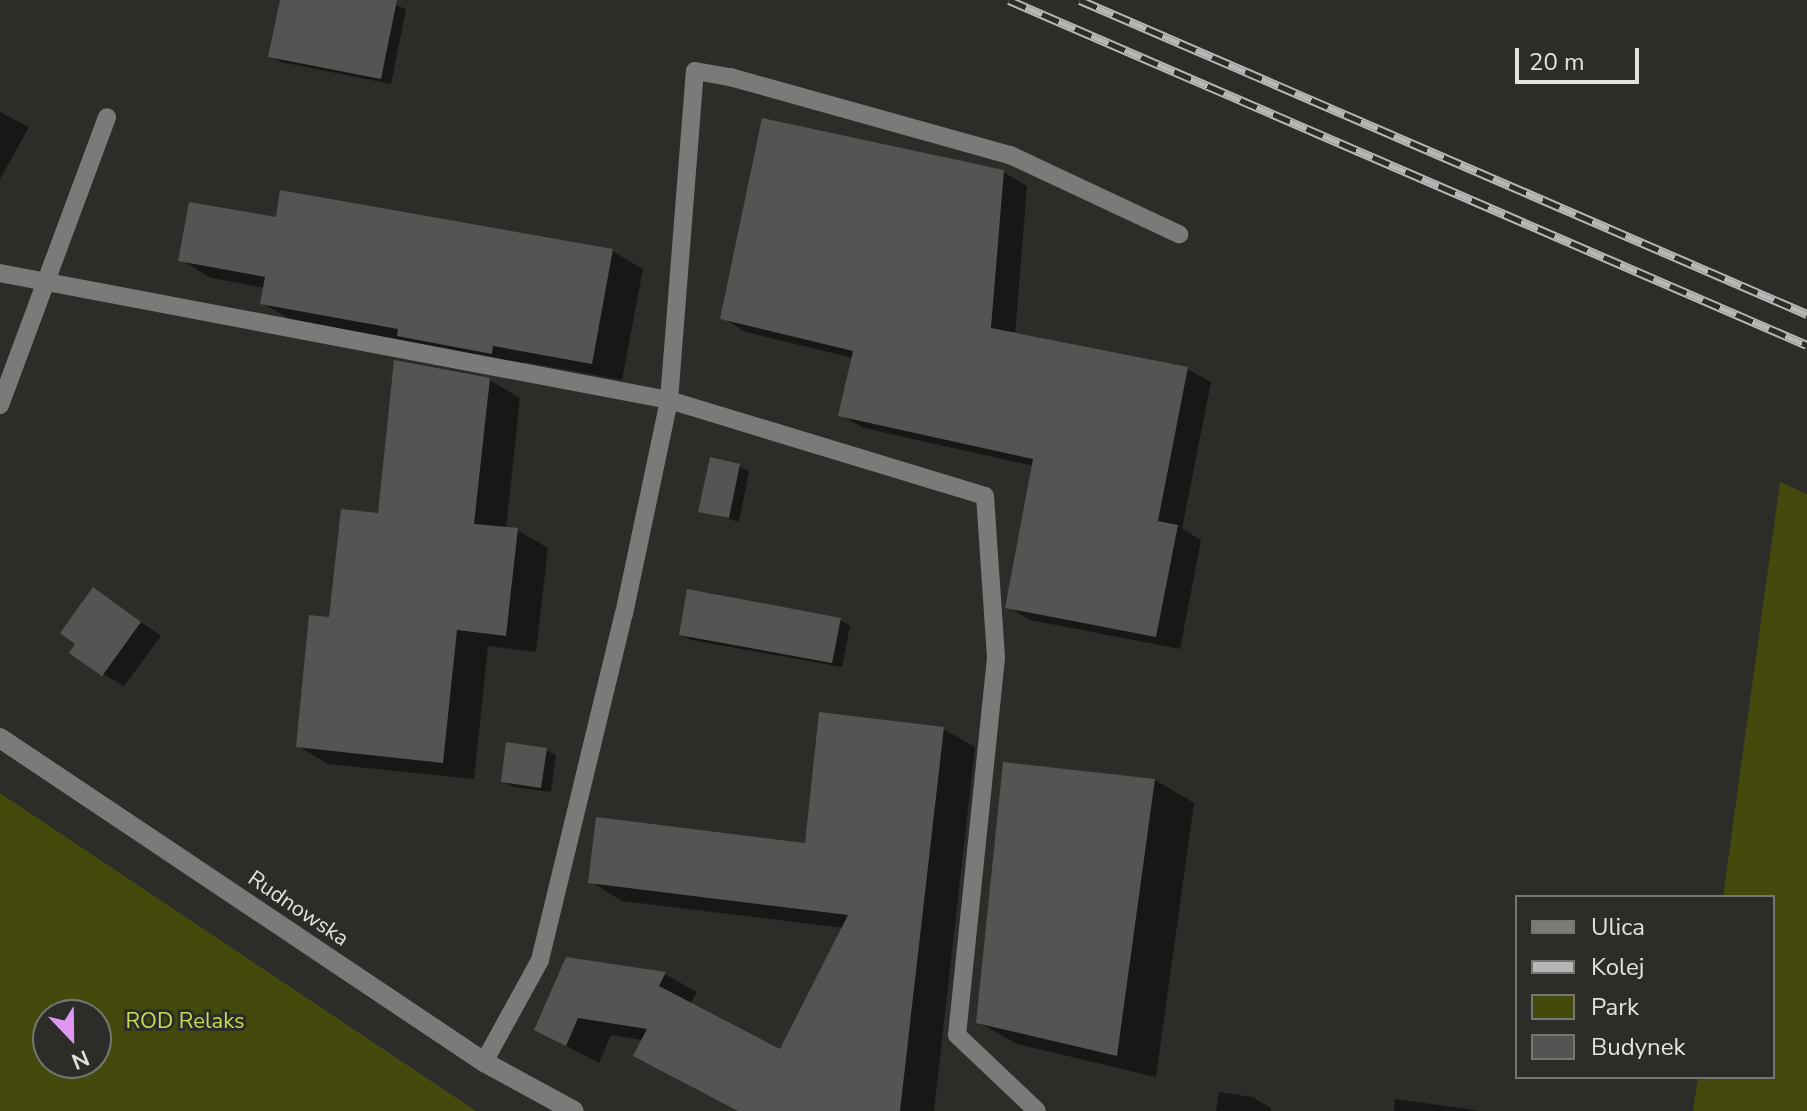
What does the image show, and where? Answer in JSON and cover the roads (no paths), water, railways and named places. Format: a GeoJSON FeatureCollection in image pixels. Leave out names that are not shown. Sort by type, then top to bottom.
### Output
{"type":"FeatureCollection","features":[{"type":"Feature","properties":{"kind":"main road","name":"Rudnowska"},"geometry":{"type":"LineString","coordinates":[[0,738],[484,1062],[574,1111]]}},
{"type":"Feature","properties":{"kind":"lane"},"geometry":{"type":"LineString","coordinates":[[484,1062],[540,960],[624,614],[669,400],[695,71],[745,81],[1010,155],[1179,234]]}},
{"type":"Feature","properties":{"kind":"lane"},"geometry":{"type":"LineString","coordinates":[[0,405],[107,117]]}},
{"type":"Feature","properties":{"kind":"lane"},"geometry":{"type":"LineString","coordinates":[[0,273],[44,284],[669,400],[985,496],[996,658],[957,1035],[1037,1111]]}},
{"type":"Feature","properties":{"kind":"railway"},"geometry":{"type":"LineString","coordinates":[[1009,0],[1807,345]]}},
{"type":"Feature","properties":{"kind":"railway"},"geometry":{"type":"LineString","coordinates":[[1080,0],[1807,314]]}},
{"type":"Feature","properties":{"kind":"park label","name":"ROD Relaks"},"geometry":{"type":"Point","coordinates":[185,1022]}}]}
